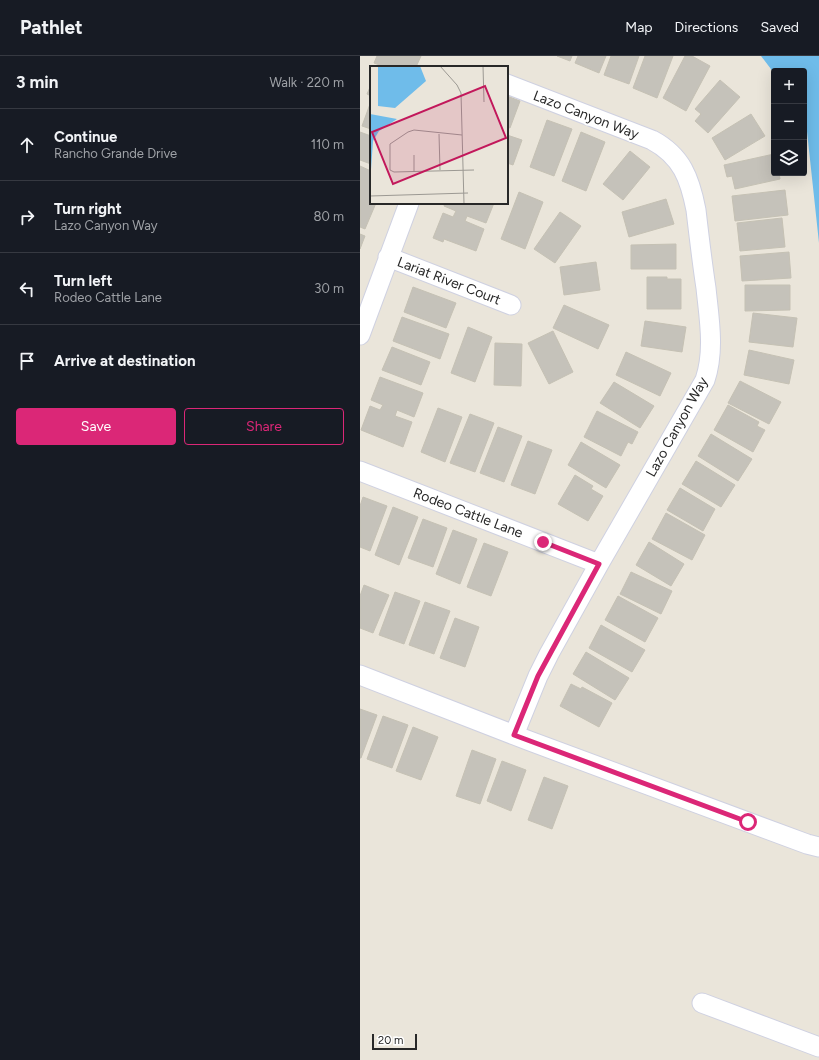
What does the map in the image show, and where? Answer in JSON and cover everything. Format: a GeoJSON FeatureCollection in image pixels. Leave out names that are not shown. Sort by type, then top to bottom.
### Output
{"type":"FeatureCollection","features":[{"type":"Feature","properties":{"kind":"street","name":"Lazo Canyon Way"},"geometry":{"type":"LineString","coordinates":[[508,84],[652,140],[663,146],[674,155],[688,177],[696,210],[711,330],[709,370],[599,564],[538,676],[514,735]]}},
{"type":"Feature","properties":{"kind":"street"},"geometry":{"type":"LineString","coordinates":[[360,335],[409,204]]}},
{"type":"Feature","properties":{"kind":"street","name":"Lariat River Court"},"geometry":{"type":"LineString","coordinates":[[388,257],[511,305]]}},
{"type":"Feature","properties":{"kind":"street","name":"Rodeo Cattle Lane"},"geometry":{"type":"LineString","coordinates":[[360,471],[599,564]]}},
{"type":"Feature","properties":{"kind":"street"},"geometry":{"type":"LineString","coordinates":[[360,675],[514,735],[807,844],[819,847]]}},
{"type":"Feature","properties":{"kind":"street"},"geometry":{"type":"LineString","coordinates":[[702,1003],[819,1047]]}},
{"type":"Feature","properties":{"kind":"water"},"geometry":{"type":"Polygon","coordinates":[[[761,56],[819,56],[819,243],[807,132],[807,68],[771,69],[761,56]]]}},
{"type":"Feature","properties":{"kind":"building"},"geometry":{"type":"Polygon","coordinates":[[[377,56],[421,56],[416,66],[382,66],[374,63],[377,56]]]}},
{"type":"Feature","properties":{"kind":"building"},"geometry":{"type":"Polygon","coordinates":[[[557,56],[572,56],[570,61],[557,56]]]}},
{"type":"Feature","properties":{"kind":"building"},"geometry":{"type":"Polygon","coordinates":[[[578,56],[606,56],[599,73],[575,63],[578,56]]]}},
{"type":"Feature","properties":{"kind":"building"},"geometry":{"type":"Polygon","coordinates":[[[611,56],[639,56],[629,84],[604,75],[611,56]]]}},
{"type":"Feature","properties":{"kind":"building"},"geometry":{"type":"Polygon","coordinates":[[[645,56],[673,56],[657,98],[633,88],[645,56]]]}},
{"type":"Feature","properties":{"kind":"building"},"geometry":{"type":"Polygon","coordinates":[[[685,56],[692,56],[710,66],[686,111],[663,98],[685,56]]]}},
{"type":"Feature","properties":{"kind":"building"},"geometry":{"type":"Polygon","coordinates":[[[720,80],[740,97],[708,133],[695,121],[701,114],[695,109],[720,80]]]}},
{"type":"Feature","properties":{"kind":"building"},"geometry":{"type":"Polygon","coordinates":[[[370,87],[370,96],[367,94],[370,87]]]}},
{"type":"Feature","properties":{"kind":"building"},"geometry":{"type":"Polygon","coordinates":[[[508,96],[520,101],[510,128],[508,127],[508,96]]]}},
{"type":"Feature","properties":{"kind":"building"},"geometry":{"type":"Polygon","coordinates":[[[370,104],[370,129],[362,126],[370,104]]]}},
{"type":"Feature","properties":{"kind":"building"},"geometry":{"type":"Polygon","coordinates":[[[751,114],[765,136],[725,160],[712,138],[751,114]]]}},
{"type":"Feature","properties":{"kind":"building"},"geometry":{"type":"Polygon","coordinates":[[[547,120],[572,129],[554,176],[530,167],[547,120]]]}},
{"type":"Feature","properties":{"kind":"building"},"geometry":{"type":"Polygon","coordinates":[[[360,132],[370,136],[370,164],[360,160],[360,132]]]}},
{"type":"Feature","properties":{"kind":"building"},"geometry":{"type":"Polygon","coordinates":[[[581,132],[605,142],[586,191],[562,181],[581,132]]]}},
{"type":"Feature","properties":{"kind":"building"},"geometry":{"type":"Polygon","coordinates":[[[508,135],[522,140],[513,165],[508,163],[508,135]]]}},
{"type":"Feature","properties":{"kind":"building"},"geometry":{"type":"Polygon","coordinates":[[[630,151],[650,167],[623,200],[603,184],[630,151]]]}},
{"type":"Feature","properties":{"kind":"building"},"geometry":{"type":"Polygon","coordinates":[[[771,155],[771,176],[780,176],[780,179],[735,189],[732,176],[727,177],[724,165],[771,155]]]}},
{"type":"Feature","properties":{"kind":"building"},"geometry":{"type":"Polygon","coordinates":[[[360,166],[370,171],[370,204],[376,204],[365,229],[360,227],[360,166]]]}},
{"type":"Feature","properties":{"kind":"building"},"geometry":{"type":"Polygon","coordinates":[[[785,190],[788,215],[735,221],[732,196],[785,190]]]}},
{"type":"Feature","properties":{"kind":"building"},"geometry":{"type":"Polygon","coordinates":[[[519,192],[543,202],[525,249],[501,239],[519,192]]]}},
{"type":"Feature","properties":{"kind":"building"},"geometry":{"type":"Polygon","coordinates":[[[666,199],[674,224],[629,237],[622,212],[666,199]]]}},
{"type":"Feature","properties":{"kind":"building"},"geometry":{"type":"Polygon","coordinates":[[[445,204],[494,204],[486,223],[467,216],[465,221],[484,229],[476,251],[444,239],[443,242],[433,238],[443,213],[453,217],[456,211],[444,206],[445,204]]]}},
{"type":"Feature","properties":{"kind":"building"},"geometry":{"type":"Polygon","coordinates":[[[560,212],[581,226],[555,263],[534,249],[560,212]]]}},
{"type":"Feature","properties":{"kind":"building"},"geometry":{"type":"Polygon","coordinates":[[[782,218],[785,247],[740,251],[737,223],[782,218]]]}},
{"type":"Feature","properties":{"kind":"building"},"geometry":{"type":"Polygon","coordinates":[[[360,234],[365,236],[360,249],[360,234]]]}},
{"type":"Feature","properties":{"kind":"building"},"geometry":{"type":"Polygon","coordinates":[[[676,244],[676,269],[631,269],[631,245],[676,244]]]}},
{"type":"Feature","properties":{"kind":"building"},"geometry":{"type":"Polygon","coordinates":[[[789,252],[791,278],[742,281],[740,256],[789,252]]]}},
{"type":"Feature","properties":{"kind":"building"},"geometry":{"type":"Polygon","coordinates":[[[596,262],[600,290],[564,295],[560,267],[596,262]]]}},
{"type":"Feature","properties":{"kind":"building"},"geometry":{"type":"Polygon","coordinates":[[[647,277],[681,279],[681,309],[647,309],[647,277]]]}},
{"type":"Feature","properties":{"kind":"building"},"geometry":{"type":"Polygon","coordinates":[[[745,285],[790,285],[790,310],[745,311],[745,285]]]}},
{"type":"Feature","properties":{"kind":"building"},"geometry":{"type":"Polygon","coordinates":[[[413,287],[456,303],[446,328],[404,312],[413,287]]]}},
{"type":"Feature","properties":{"kind":"building"},"geometry":{"type":"Polygon","coordinates":[[[564,305],[609,325],[598,349],[553,328],[564,305]]]}},
{"type":"Feature","properties":{"kind":"building"},"geometry":{"type":"Polygon","coordinates":[[[753,313],[797,318],[793,347],[749,342],[753,313]]]}},
{"type":"Feature","properties":{"kind":"building"},"geometry":{"type":"Polygon","coordinates":[[[402,317],[449,334],[440,359],[393,341],[402,317]]]}},
{"type":"Feature","properties":{"kind":"building"},"geometry":{"type":"Polygon","coordinates":[[[645,321],[686,327],[682,352],[641,346],[645,321]]]}},
{"type":"Feature","properties":{"kind":"building"},"geometry":{"type":"Polygon","coordinates":[[[468,327],[492,337],[475,382],[451,373],[468,327]]]}},
{"type":"Feature","properties":{"kind":"building"},"geometry":{"type":"Polygon","coordinates":[[[553,331],[573,372],[549,384],[528,343],[553,331]]]}},
{"type":"Feature","properties":{"kind":"building"},"geometry":{"type":"Polygon","coordinates":[[[495,343],[522,344],[521,386],[494,385],[495,343]]]}},
{"type":"Feature","properties":{"kind":"building"},"geometry":{"type":"Polygon","coordinates":[[[392,347],[430,362],[421,385],[382,370],[392,347]]]}},
{"type":"Feature","properties":{"kind":"building"},"geometry":{"type":"Polygon","coordinates":[[[749,350],[794,360],[789,384],[744,375],[749,350]]]}},
{"type":"Feature","properties":{"kind":"building"},"geometry":{"type":"Polygon","coordinates":[[[626,352],[671,373],[660,396],[616,375],[626,352]]]}},
{"type":"Feature","properties":{"kind":"building"},"geometry":{"type":"Polygon","coordinates":[[[380,377],[423,393],[414,417],[397,410],[395,416],[412,422],[403,447],[361,430],[370,406],[380,410],[383,405],[371,400],[380,377]]]}},
{"type":"Feature","properties":{"kind":"building"},"geometry":{"type":"Polygon","coordinates":[[[740,381],[781,402],[769,424],[728,403],[740,381]]]}},
{"type":"Feature","properties":{"kind":"building"},"geometry":{"type":"Polygon","coordinates":[[[614,382],[654,406],[640,428],[600,403],[614,382]]]}},
{"type":"Feature","properties":{"kind":"building"},"geometry":{"type":"Polygon","coordinates":[[[728,405],[759,422],[757,426],[765,430],[753,452],[714,430],[728,405]]]}},
{"type":"Feature","properties":{"kind":"building"},"geometry":{"type":"Polygon","coordinates":[[[438,408],[462,417],[445,462],[421,452],[438,408]]]}},
{"type":"Feature","properties":{"kind":"building"},"geometry":{"type":"Polygon","coordinates":[[[597,411],[638,432],[632,444],[628,442],[621,456],[584,437],[597,411]]]}},
{"type":"Feature","properties":{"kind":"building"},"geometry":{"type":"Polygon","coordinates":[[[470,414],[494,423],[475,472],[450,463],[470,414]]]}},
{"type":"Feature","properties":{"kind":"building"},"geometry":{"type":"Polygon","coordinates":[[[498,427],[522,436],[504,482],[480,473],[498,427]]]}},
{"type":"Feature","properties":{"kind":"building"},"geometry":{"type":"Polygon","coordinates":[[[711,434],[752,459],[738,481],[698,456],[711,434]]]}},
{"type":"Feature","properties":{"kind":"building"},"geometry":{"type":"Polygon","coordinates":[[[528,441],[552,450],[535,494],[511,485],[528,441]]]}},
{"type":"Feature","properties":{"kind":"building"},"geometry":{"type":"Polygon","coordinates":[[[581,442],[620,465],[606,488],[568,465],[581,442]]]}},
{"type":"Feature","properties":{"kind":"building"},"geometry":{"type":"Polygon","coordinates":[[[696,461],[735,485],[721,507],[682,484],[696,461]]]}},
{"type":"Feature","properties":{"kind":"building"},"geometry":{"type":"Polygon","coordinates":[[[575,475],[593,486],[591,489],[603,496],[588,521],[558,504],[575,475]]]}},
{"type":"Feature","properties":{"kind":"building"},"geometry":{"type":"Polygon","coordinates":[[[680,488],[715,509],[703,531],[667,510],[680,488]]]}},
{"type":"Feature","properties":{"kind":"building"},"geometry":{"type":"Polygon","coordinates":[[[363,497],[387,506],[370,551],[360,547],[360,506],[363,497]]]}},
{"type":"Feature","properties":{"kind":"building"},"geometry":{"type":"Polygon","coordinates":[[[393,507],[418,517],[399,565],[375,555],[393,507]]]}},
{"type":"Feature","properties":{"kind":"building"},"geometry":{"type":"Polygon","coordinates":[[[666,513],[705,535],[692,560],[652,539],[666,513]]]}},
{"type":"Feature","properties":{"kind":"building"},"geometry":{"type":"Polygon","coordinates":[[[423,519],[447,528],[433,567],[408,558],[423,519]]]}},
{"type":"Feature","properties":{"kind":"building"},"geometry":{"type":"Polygon","coordinates":[[[453,530],[477,539],[460,584],[436,574],[453,530]]]}},
{"type":"Feature","properties":{"kind":"building"},"geometry":{"type":"Polygon","coordinates":[[[649,542],[684,564],[671,586],[636,565],[649,542]]]}},
{"type":"Feature","properties":{"kind":"building"},"geometry":{"type":"Polygon","coordinates":[[[484,543],[508,552],[491,596],[467,587],[484,543]]]}},
{"type":"Feature","properties":{"kind":"building"},"geometry":{"type":"Polygon","coordinates":[[[631,572],[672,591],[661,614],[620,594],[631,572]]]}},
{"type":"Feature","properties":{"kind":"building"},"geometry":{"type":"Polygon","coordinates":[[[364,585],[389,595],[373,633],[360,628],[360,596],[364,585]]]}},
{"type":"Feature","properties":{"kind":"building"},"geometry":{"type":"Polygon","coordinates":[[[395,592],[420,601],[404,644],[379,635],[395,592]]]}},
{"type":"Feature","properties":{"kind":"building"},"geometry":{"type":"Polygon","coordinates":[[[618,596],[658,618],[645,642],[605,620],[618,596]]]}},
{"type":"Feature","properties":{"kind":"building"},"geometry":{"type":"Polygon","coordinates":[[[425,602],[450,611],[434,654],[409,645],[425,602]]]}},
{"type":"Feature","properties":{"kind":"building"},"geometry":{"type":"Polygon","coordinates":[[[455,618],[479,627],[465,667],[440,658],[455,618]]]}},
{"type":"Feature","properties":{"kind":"building"},"geometry":{"type":"Polygon","coordinates":[[[601,625],[645,650],[632,672],[589,648],[601,625]]]}},
{"type":"Feature","properties":{"kind":"building"},"geometry":{"type":"Polygon","coordinates":[[[586,652],[629,678],[615,700],[573,674],[586,652]]]}},
{"type":"Feature","properties":{"kind":"building"},"geometry":{"type":"Polygon","coordinates":[[[571,684],[581,689],[582,687],[612,703],[599,727],[560,706],[571,684]]]}},
{"type":"Feature","properties":{"kind":"building"},"geometry":{"type":"Polygon","coordinates":[[[360,709],[377,715],[361,758],[360,758],[360,709]]]}},
{"type":"Feature","properties":{"kind":"building"},"geometry":{"type":"Polygon","coordinates":[[[383,716],[408,725],[392,768],[367,759],[383,716]]]}},
{"type":"Feature","properties":{"kind":"building"},"geometry":{"type":"Polygon","coordinates":[[[413,727],[438,737],[421,780],[396,771],[413,727]]]}},
{"type":"Feature","properties":{"kind":"building"},"geometry":{"type":"Polygon","coordinates":[[[472,750],[496,759],[480,804],[456,796],[472,750]]]}},
{"type":"Feature","properties":{"kind":"building"},"geometry":{"type":"Polygon","coordinates":[[[502,761],[526,770],[511,811],[487,801],[502,761]]]}},
{"type":"Feature","properties":{"kind":"building"},"geometry":{"type":"Polygon","coordinates":[[[544,777],[568,786],[552,829],[528,820],[544,777]]]}},
{"type":"Feature","properties":{"kind":"route"},"geometry":{"type":"LineString","coordinates":[[543,542],[599,564],[538,676],[514,735],[748,822]]}}]}
